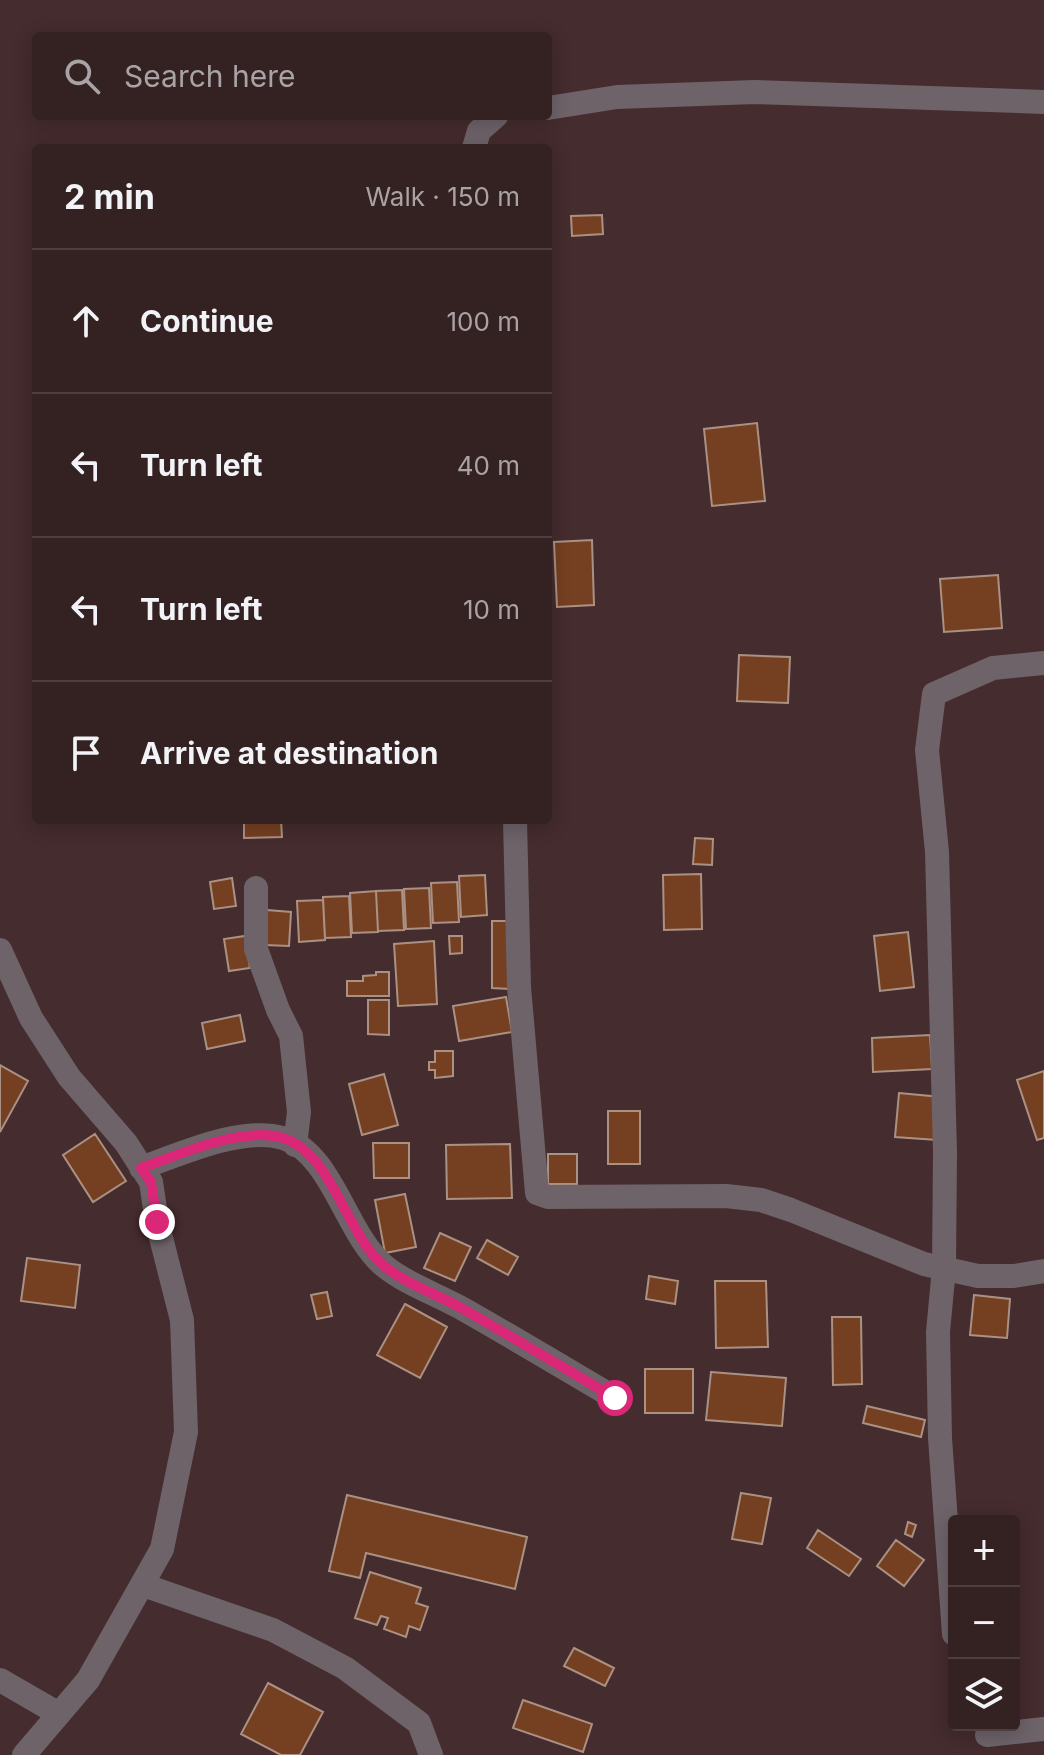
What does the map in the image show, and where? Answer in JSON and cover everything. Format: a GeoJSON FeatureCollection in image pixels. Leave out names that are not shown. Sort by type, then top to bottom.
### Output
{"type":"FeatureCollection","features":[{"type":"Feature","properties":{"kind":"street"},"geometry":{"type":"LineString","coordinates":[[552,107],[617,97],[755,92],[1044,102]]}},
{"type":"Feature","properties":{"kind":"street"},"geometry":{"type":"LineString","coordinates":[[475,144],[479,131],[491,120]]}},
{"type":"Feature","properties":{"kind":"street"},"geometry":{"type":"LineString","coordinates":[[951,1587],[940,1438],[938,1332],[944,1268],[945,1152],[937,852],[927,750],[934,694],[993,668],[1044,663]]}},
{"type":"Feature","properties":{"kind":"street"},"geometry":{"type":"LineString","coordinates":[[515,824],[519,987],[537,1193],[548,1197],[726,1196],[761,1200],[924,1264],[978,1276],[1014,1276],[1044,1271]]}},
{"type":"Feature","properties":{"kind":"street"},"geometry":{"type":"LineString","coordinates":[[256,888],[256,949],[291,1036],[299,1112],[295,1145]]}},
{"type":"Feature","properties":{"kind":"street"},"geometry":{"type":"LineString","coordinates":[[0,950],[7,991],[31,1018],[69,1077],[126,1143],[151,1182],[157,1222],[182,1320],[186,1432],[162,1549],[88,1680],[24,1755]]}},
{"type":"Feature","properties":{"kind":"street"},"geometry":{"type":"LineString","coordinates":[[141,1168],[218,1142],[249,1136],[283,1138],[311,1156],[364,1244],[382,1264],[615,1398]]}},
{"type":"Feature","properties":{"kind":"street"},"geometry":{"type":"LineString","coordinates":[[143,1585],[273,1630],[345,1668],[419,1723],[431,1755]]}},
{"type":"Feature","properties":{"kind":"street"},"geometry":{"type":"LineString","coordinates":[[0,1680],[59,1714]]}},
{"type":"Feature","properties":{"kind":"street"},"geometry":{"type":"LineString","coordinates":[[987,1738],[1044,1729]]}},
{"type":"Feature","properties":{"kind":"building"},"geometry":{"type":"Polygon","coordinates":[[[602,215],[603,234],[572,236],[571,216],[602,215]]]}},
{"type":"Feature","properties":{"kind":"building"},"geometry":{"type":"Polygon","coordinates":[[[757,423],[765,501],[712,506],[704,429],[757,423]]]}},
{"type":"Feature","properties":{"kind":"building"},"geometry":{"type":"Polygon","coordinates":[[[592,540],[594,605],[557,607],[554,542],[592,540]]]}},
{"type":"Feature","properties":{"kind":"building"},"geometry":{"type":"Polygon","coordinates":[[[998,575],[1002,628],[944,632],[940,579],[998,575]]]}},
{"type":"Feature","properties":{"kind":"building"},"geometry":{"type":"Polygon","coordinates":[[[739,655],[790,657],[788,703],[737,701],[739,655]]]}},
{"type":"Feature","properties":{"kind":"building"},"geometry":{"type":"Polygon","coordinates":[[[244,824],[281,824],[282,837],[244,838],[244,824]]]}},
{"type":"Feature","properties":{"kind":"building"},"geometry":{"type":"Polygon","coordinates":[[[695,838],[713,839],[712,865],[693,864],[695,838]]]}},
{"type":"Feature","properties":{"kind":"building"},"geometry":{"type":"Polygon","coordinates":[[[701,874],[702,929],[664,930],[663,875],[701,874]]]}},
{"type":"Feature","properties":{"kind":"building"},"geometry":{"type":"Polygon","coordinates":[[[485,875],[487,915],[461,917],[459,876],[485,875]]]}},
{"type":"Feature","properties":{"kind":"building"},"geometry":{"type":"Polygon","coordinates":[[[232,878],[236,906],[214,909],[210,882],[232,878]]]}},
{"type":"Feature","properties":{"kind":"building"},"geometry":{"type":"Polygon","coordinates":[[[457,882],[459,922],[433,923],[431,883],[457,882]]]}},
{"type":"Feature","properties":{"kind":"building"},"geometry":{"type":"Polygon","coordinates":[[[429,888],[431,928],[406,929],[404,889],[429,888]]]}},
{"type":"Feature","properties":{"kind":"building"},"geometry":{"type":"Polygon","coordinates":[[[402,890],[404,930],[378,931],[376,891],[402,890]]]}},
{"type":"Feature","properties":{"kind":"building"},"geometry":{"type":"Polygon","coordinates":[[[376,891],[378,932],[352,933],[350,893],[376,891]]]}},
{"type":"Feature","properties":{"kind":"building"},"geometry":{"type":"Polygon","coordinates":[[[349,896],[351,937],[325,938],[323,897],[349,896]]]}},
{"type":"Feature","properties":{"kind":"building"},"geometry":{"type":"Polygon","coordinates":[[[323,900],[325,940],[299,942],[297,901],[323,900]]]}},
{"type":"Feature","properties":{"kind":"building"},"geometry":{"type":"Polygon","coordinates":[[[267,910],[291,912],[289,946],[265,945],[267,910]]]}},
{"type":"Feature","properties":{"kind":"building"},"geometry":{"type":"Polygon","coordinates":[[[492,921],[512,921],[511,989],[492,988],[492,921]]]}},
{"type":"Feature","properties":{"kind":"building"},"geometry":{"type":"Polygon","coordinates":[[[908,932],[914,987],[880,991],[874,936],[908,932]]]}},
{"type":"Feature","properties":{"kind":"building"},"geometry":{"type":"Polygon","coordinates":[[[245,936],[250,968],[229,971],[224,939],[245,936]]]}},
{"type":"Feature","properties":{"kind":"building"},"geometry":{"type":"Polygon","coordinates":[[[449,936],[462,936],[462,953],[450,954],[449,936]]]}},
{"type":"Feature","properties":{"kind":"building"},"geometry":{"type":"Polygon","coordinates":[[[434,941],[437,1004],[398,1006],[394,944],[434,941]]]}},
{"type":"Feature","properties":{"kind":"building"},"geometry":{"type":"Polygon","coordinates":[[[376,972],[389,972],[389,996],[347,996],[347,981],[363,981],[363,976],[376,975],[376,972]]]}},
{"type":"Feature","properties":{"kind":"building"},"geometry":{"type":"Polygon","coordinates":[[[506,997],[512,1032],[459,1041],[453,1006],[506,997]]]}},
{"type":"Feature","properties":{"kind":"building"},"geometry":{"type":"Polygon","coordinates":[[[368,1000],[389,1000],[389,1035],[368,1034],[368,1000]]]}},
{"type":"Feature","properties":{"kind":"building"},"geometry":{"type":"Polygon","coordinates":[[[240,1015],[245,1041],[207,1049],[202,1023],[240,1015]]]}},
{"type":"Feature","properties":{"kind":"building"},"geometry":{"type":"Polygon","coordinates":[[[930,1035],[932,1069],[873,1072],[872,1038],[930,1035]]]}},
{"type":"Feature","properties":{"kind":"building"},"geometry":{"type":"Polygon","coordinates":[[[435,1051],[453,1051],[453,1076],[435,1078],[435,1070],[429,1070],[429,1062],[435,1062],[435,1051]]]}},
{"type":"Feature","properties":{"kind":"building"},"geometry":{"type":"Polygon","coordinates":[[[0,1065],[28,1081],[0,1132],[0,1065]]]}},
{"type":"Feature","properties":{"kind":"building"},"geometry":{"type":"Polygon","coordinates":[[[1044,1071],[1044,1138],[1037,1140],[1017,1080],[1044,1071]]]}},
{"type":"Feature","properties":{"kind":"building"},"geometry":{"type":"Polygon","coordinates":[[[384,1074],[398,1125],[362,1135],[349,1084],[384,1074]]]}},
{"type":"Feature","properties":{"kind":"building"},"geometry":{"type":"Polygon","coordinates":[[[899,1093],[941,1097],[937,1140],[895,1137],[899,1093]]]}},
{"type":"Feature","properties":{"kind":"building"},"geometry":{"type":"Polygon","coordinates":[[[608,1111],[640,1111],[640,1164],[608,1164],[608,1111]]]}},
{"type":"Feature","properties":{"kind":"building"},"geometry":{"type":"Polygon","coordinates":[[[95,1134],[126,1181],[93,1202],[63,1155],[95,1134]]]}},
{"type":"Feature","properties":{"kind":"building"},"geometry":{"type":"Polygon","coordinates":[[[373,1143],[409,1143],[409,1178],[374,1178],[373,1143]]]}},
{"type":"Feature","properties":{"kind":"building"},"geometry":{"type":"Polygon","coordinates":[[[510,1144],[512,1198],[447,1199],[446,1145],[510,1144]]]}},
{"type":"Feature","properties":{"kind":"building"},"geometry":{"type":"Polygon","coordinates":[[[548,1154],[577,1154],[577,1184],[548,1184],[548,1154]]]}},
{"type":"Feature","properties":{"kind":"building"},"geometry":{"type":"Polygon","coordinates":[[[405,1194],[416,1247],[385,1253],[375,1200],[405,1194]]]}},
{"type":"Feature","properties":{"kind":"building"},"geometry":{"type":"Polygon","coordinates":[[[440,1233],[471,1247],[455,1281],[424,1268],[440,1233]]]}},
{"type":"Feature","properties":{"kind":"building"},"geometry":{"type":"Polygon","coordinates":[[[487,1240],[518,1257],[508,1275],[477,1258],[487,1240]]]}},
{"type":"Feature","properties":{"kind":"building"},"geometry":{"type":"Polygon","coordinates":[[[27,1258],[80,1265],[75,1308],[21,1301],[27,1258]]]}},
{"type":"Feature","properties":{"kind":"building"},"geometry":{"type":"Polygon","coordinates":[[[649,1276],[678,1281],[675,1304],[646,1299],[649,1276]]]}},
{"type":"Feature","properties":{"kind":"building"},"geometry":{"type":"Polygon","coordinates":[[[715,1281],[766,1281],[768,1347],[716,1348],[715,1281]]]}},
{"type":"Feature","properties":{"kind":"building"},"geometry":{"type":"Polygon","coordinates":[[[327,1292],[332,1316],[317,1319],[311,1295],[327,1292]]]}},
{"type":"Feature","properties":{"kind":"building"},"geometry":{"type":"Polygon","coordinates":[[[974,1295],[1010,1299],[1007,1338],[970,1335],[974,1295]]]}},
{"type":"Feature","properties":{"kind":"building"},"geometry":{"type":"Polygon","coordinates":[[[405,1304],[447,1327],[420,1378],[377,1355],[405,1304]]]}},
{"type":"Feature","properties":{"kind":"building"},"geometry":{"type":"Polygon","coordinates":[[[832,1317],[861,1317],[862,1384],[833,1385],[832,1317]]]}},
{"type":"Feature","properties":{"kind":"building"},"geometry":{"type":"Polygon","coordinates":[[[645,1369],[693,1369],[693,1413],[645,1413],[645,1369]]]}},
{"type":"Feature","properties":{"kind":"building"},"geometry":{"type":"Polygon","coordinates":[[[711,1372],[786,1378],[782,1426],[706,1420],[711,1372]]]}},
{"type":"Feature","properties":{"kind":"building"},"geometry":{"type":"Polygon","coordinates":[[[867,1406],[925,1420],[921,1437],[863,1423],[867,1406]]]}},
{"type":"Feature","properties":{"kind":"building"},"geometry":{"type":"Polygon","coordinates":[[[741,1493],[771,1498],[762,1544],[732,1539],[741,1493]]]}},
{"type":"Feature","properties":{"kind":"building"},"geometry":{"type":"Polygon","coordinates":[[[347,1495],[527,1537],[515,1589],[366,1553],[360,1578],[329,1571],[347,1495]]]}},
{"type":"Feature","properties":{"kind":"building"},"geometry":{"type":"Polygon","coordinates":[[[908,1522],[916,1525],[912,1537],[905,1534],[908,1522]]]}},
{"type":"Feature","properties":{"kind":"building"},"geometry":{"type":"Polygon","coordinates":[[[818,1530],[861,1559],[849,1576],[807,1548],[818,1530]]]}},
{"type":"Feature","properties":{"kind":"building"},"geometry":{"type":"Polygon","coordinates":[[[896,1540],[924,1560],[904,1586],[877,1566],[896,1540]]]}},
{"type":"Feature","properties":{"kind":"building"},"geometry":{"type":"Polygon","coordinates":[[[370,1572],[421,1588],[416,1603],[428,1607],[420,1630],[409,1626],[406,1637],[384,1629],[388,1618],[381,1616],[377,1625],[355,1618],[370,1572]]]}},
{"type":"Feature","properties":{"kind":"building"},"geometry":{"type":"Polygon","coordinates":[[[574,1648],[614,1668],[605,1686],[564,1666],[574,1648]]]}},
{"type":"Feature","properties":{"kind":"building"},"geometry":{"type":"Polygon","coordinates":[[[268,1683],[323,1712],[300,1755],[281,1755],[241,1734],[268,1683]]]}},
{"type":"Feature","properties":{"kind":"building"},"geometry":{"type":"Polygon","coordinates":[[[523,1700],[592,1724],[583,1752],[513,1728],[523,1700]]]}},
{"type":"Feature","properties":{"kind":"route"},"geometry":{"type":"LineString","coordinates":[[157,1222],[151,1182],[141,1168],[218,1142],[249,1136],[283,1138],[311,1156],[364,1244],[382,1264],[615,1398]]}}]}
